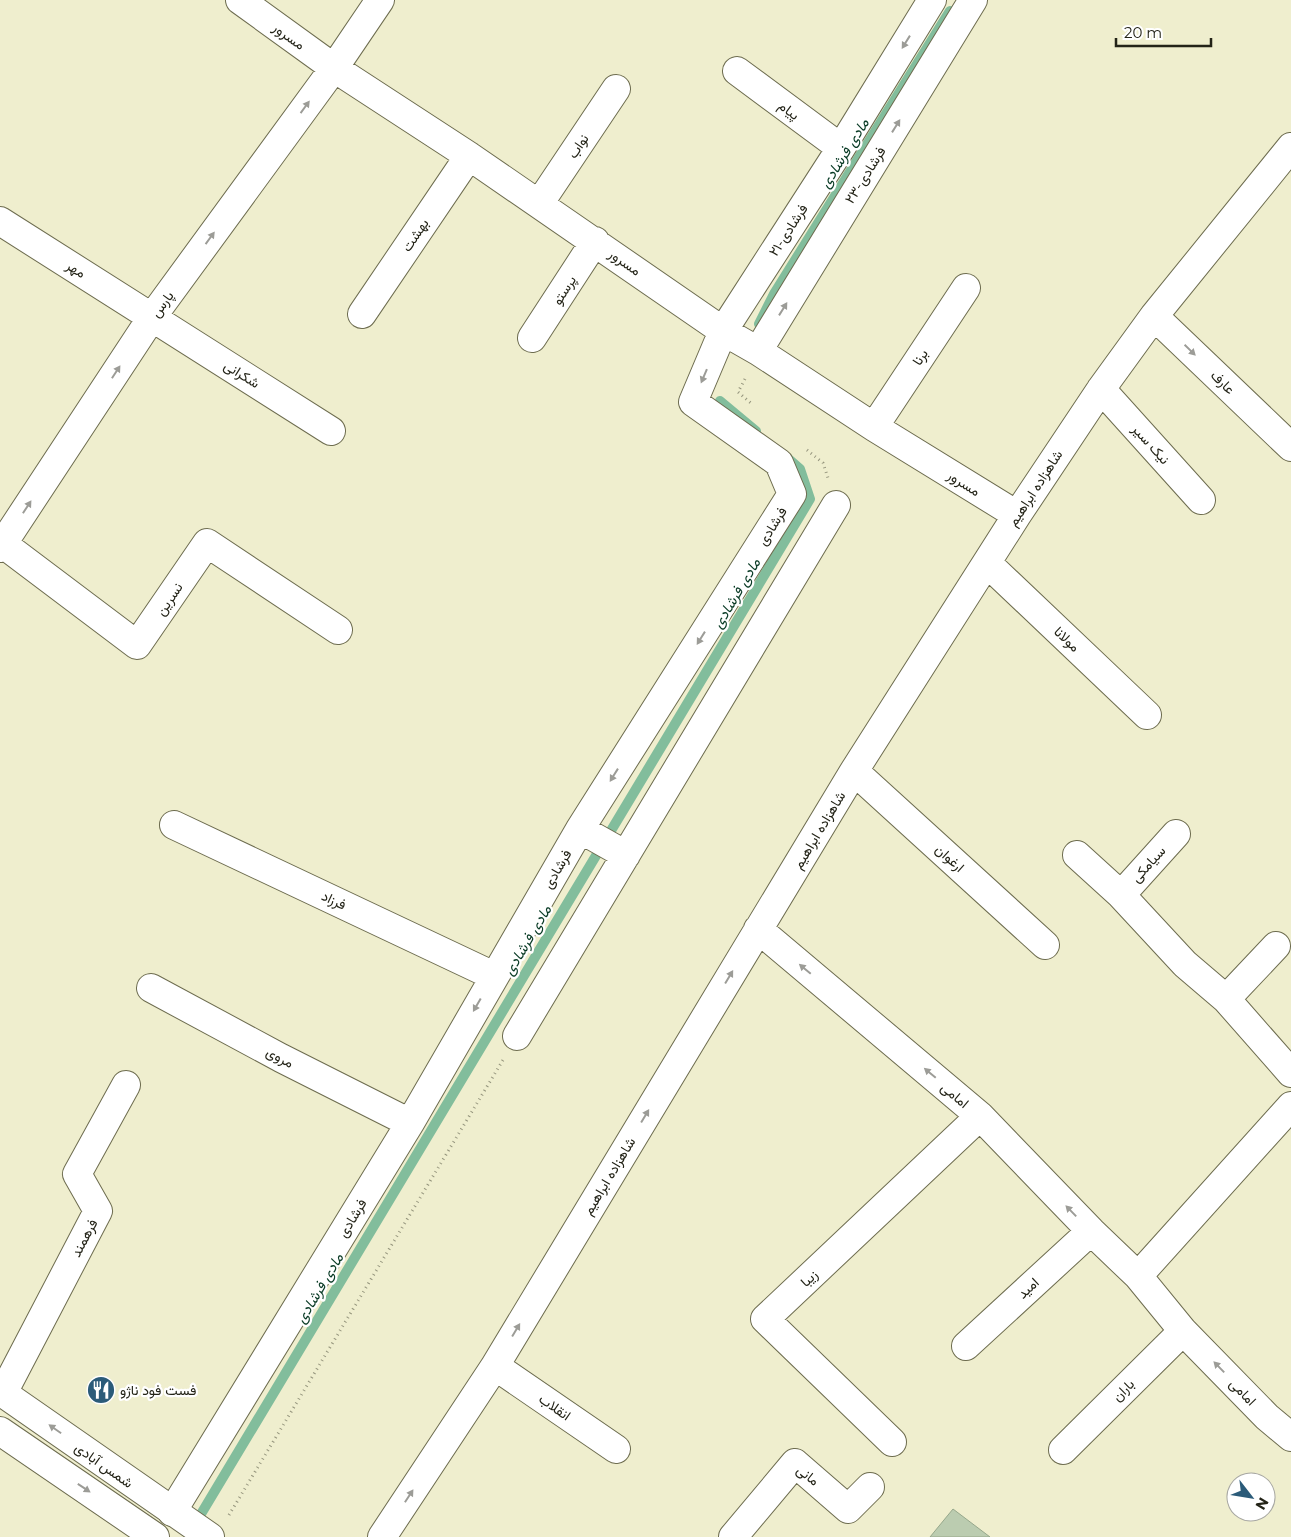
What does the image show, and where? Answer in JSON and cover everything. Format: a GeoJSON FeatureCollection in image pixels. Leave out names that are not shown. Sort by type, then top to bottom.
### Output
{"type":"FeatureCollection","features":[{"type":"Feature","properties":{"kind":"street","name":"مسرور"},"geometry":{"type":"LineString","coordinates":[[240,0],[334,68],[469,156],[722,331],[758,351],[874,427],[1016,515]]}},
{"type":"Feature","properties":{"kind":"street","name":"پارس"},"geometry":{"type":"LineString","coordinates":[[1,546],[152,317],[334,68],[380,0]]}},
{"type":"Feature","properties":{"kind":"street","name":"۲۱-فرشادی"},"geometry":{"type":"LineString","coordinates":[[722,331],[841,148],[932,0]]}},
{"type":"Feature","properties":{"kind":"street","name":"۲۳-فرشادی"},"geometry":{"type":"LineString","coordinates":[[758,351],[973,0]]}},
{"type":"Feature","properties":{"kind":"street","name":"پیام"},"geometry":{"type":"LineString","coordinates":[[737,71],[841,148]]}},
{"type":"Feature","properties":{"kind":"street","name":"نواب"},"geometry":{"type":"LineString","coordinates":[[539,204],[616,89]]}},
{"type":"Feature","properties":{"kind":"street","name":"شاهزاده ابراهیم"},"geometry":{"type":"LineString","coordinates":[[382,1537],[495,1366],[854,772],[1016,515],[1101,389],[1154,316],[1291,147]]}},
{"type":"Feature","properties":{"kind":"street","name":"بهشت"},"geometry":{"type":"LineString","coordinates":[[362,314],[469,156]]}},
{"type":"Feature","properties":{"kind":"street","name":"مهر"},"geometry":{"type":"LineString","coordinates":[[0,221],[152,317]]}},
{"type":"Feature","properties":{"kind":"street","name":"پرستو"},"geometry":{"type":"LineString","coordinates":[[532,338],[595,242]]}},
{"type":"Feature","properties":{"kind":"street","name":"برنا"},"geometry":{"type":"LineString","coordinates":[[874,427],[966,288]]}},
{"type":"Feature","properties":{"kind":"street","name":"عارف"},"geometry":{"type":"LineString","coordinates":[[1154,316],[1291,447]]}},
{"type":"Feature","properties":{"kind":"street","name":"شکرانی"},"geometry":{"type":"LineString","coordinates":[[152,317],[331,431]]}},
{"type":"Feature","properties":{"kind":"street","name":"فرشادی"},"geometry":{"type":"LineString","coordinates":[[172,1512],[410,1123],[580,829],[792,494],[779,463],[693,402],[722,331]]}},
{"type":"Feature","properties":{"kind":"street","name":"نیک سیر"},"geometry":{"type":"LineString","coordinates":[[1101,389],[1201,500]]}},
{"type":"Feature","properties":{"kind":"street"},"geometry":{"type":"LineString","coordinates":[[517,1036],[836,505]]}},
{"type":"Feature","properties":{"kind":"street","name":"نسرین"},"geometry":{"type":"LineString","coordinates":[[1,546],[138,645],[208,543],[338,630]]}},
{"type":"Feature","properties":{"kind":"street","name":"مولانا"},"geometry":{"type":"LineString","coordinates":[[987,563],[1147,715]]}},
{"type":"Feature","properties":{"kind":"street","name":"ارغوان"},"geometry":{"type":"LineString","coordinates":[[854,772],[1045,946]]}},
{"type":"Feature","properties":{"kind":"street","name":"فرزاد"},"geometry":{"type":"LineString","coordinates":[[174,825],[494,976]]}},
{"type":"Feature","properties":{"kind":"street"},"geometry":{"type":"LineString","coordinates":[[580,829],[626,855]]}},
{"type":"Feature","properties":{"kind":"street","name":"سیامکی"},"geometry":{"type":"LineString","coordinates":[[1121,895],[1176,834]]}},
{"type":"Feature","properties":{"kind":"street"},"geometry":{"type":"LineString","coordinates":[[1077,855],[1121,895],[1185,964],[1226,999],[1291,1073]]}},
{"type":"Feature","properties":{"kind":"street","name":"امامی"},"geometry":{"type":"LineString","coordinates":[[758,929],[980,1116],[1090,1231],[1138,1276],[1183,1331],[1267,1417],[1291,1437]]}},
{"type":"Feature","properties":{"kind":"street"},"geometry":{"type":"LineString","coordinates":[[1226,999],[1276,946]]}},
{"type":"Feature","properties":{"kind":"street","name":"مروی"},"geometry":{"type":"LineString","coordinates":[[152,988],[281,1058],[410,1123]]}},
{"type":"Feature","properties":{"kind":"street","name":"فرهمند"},"geometry":{"type":"LineString","coordinates":[[1,1392],[98,1211],[77,1174],[126,1085]]}},
{"type":"Feature","properties":{"kind":"street"},"geometry":{"type":"LineString","coordinates":[[1138,1276],[1291,1106]]}},
{"type":"Feature","properties":{"kind":"street","name":"زیبا"},"geometry":{"type":"LineString","coordinates":[[892,1442],[765,1319],[980,1116]]}},
{"type":"Feature","properties":{"kind":"street","name":"امید"},"geometry":{"type":"LineString","coordinates":[[966,1346],[1090,1231]]}},
{"type":"Feature","properties":{"kind":"street","name":"باران"},"geometry":{"type":"LineString","coordinates":[[1063,1450],[1183,1331]]}},
{"type":"Feature","properties":{"kind":"street","name":"انقلاب"},"geometry":{"type":"LineString","coordinates":[[495,1366],[616,1449]]}},
{"type":"Feature","properties":{"kind":"street","name":"شمس آبادی"},"geometry":{"type":"LineString","coordinates":[[1,1392],[172,1512],[218,1528]]}},
{"type":"Feature","properties":{"kind":"street"},"geometry":{"type":"LineString","coordinates":[[0,1431],[155,1537]]}},
{"type":"Feature","properties":{"kind":"street","name":"مانی"},"geometry":{"type":"LineString","coordinates":[[734,1537],[795,1463],[848,1509],[870,1487]]}},
{"type":"Feature","properties":{"kind":"path"},"geometry":{"type":"LineString","coordinates":[[218,1528],[517,1036]]}},
{"type":"Feature","properties":{"kind":"building"},"geometry":{"type":"Polygon","coordinates":[[[953,1509],[990,1537],[930,1537],[953,1509]]]}},
{"type":"Feature","properties":{"kind":"waterway","name":"مادی فرشادی"},"geometry":{"type":"LineString","coordinates":[[759,324],[774,294],[950,11]]}},
{"type":"Feature","properties":{"kind":"waterway","name":"مادی فرشادی"},"geometry":{"type":"LineString","coordinates":[[720,401],[756,431]]}},
{"type":"Feature","properties":{"kind":"waterway","name":"مادی فرشادی"},"geometry":{"type":"LineString","coordinates":[[201,1514],[810,499],[800,469],[784,455]]}},
{"type":"Feature","properties":{"kind":"place","name":"فست فود ناژو"},"geometry":{"type":"Point","coordinates":[101,1390]}}]}
